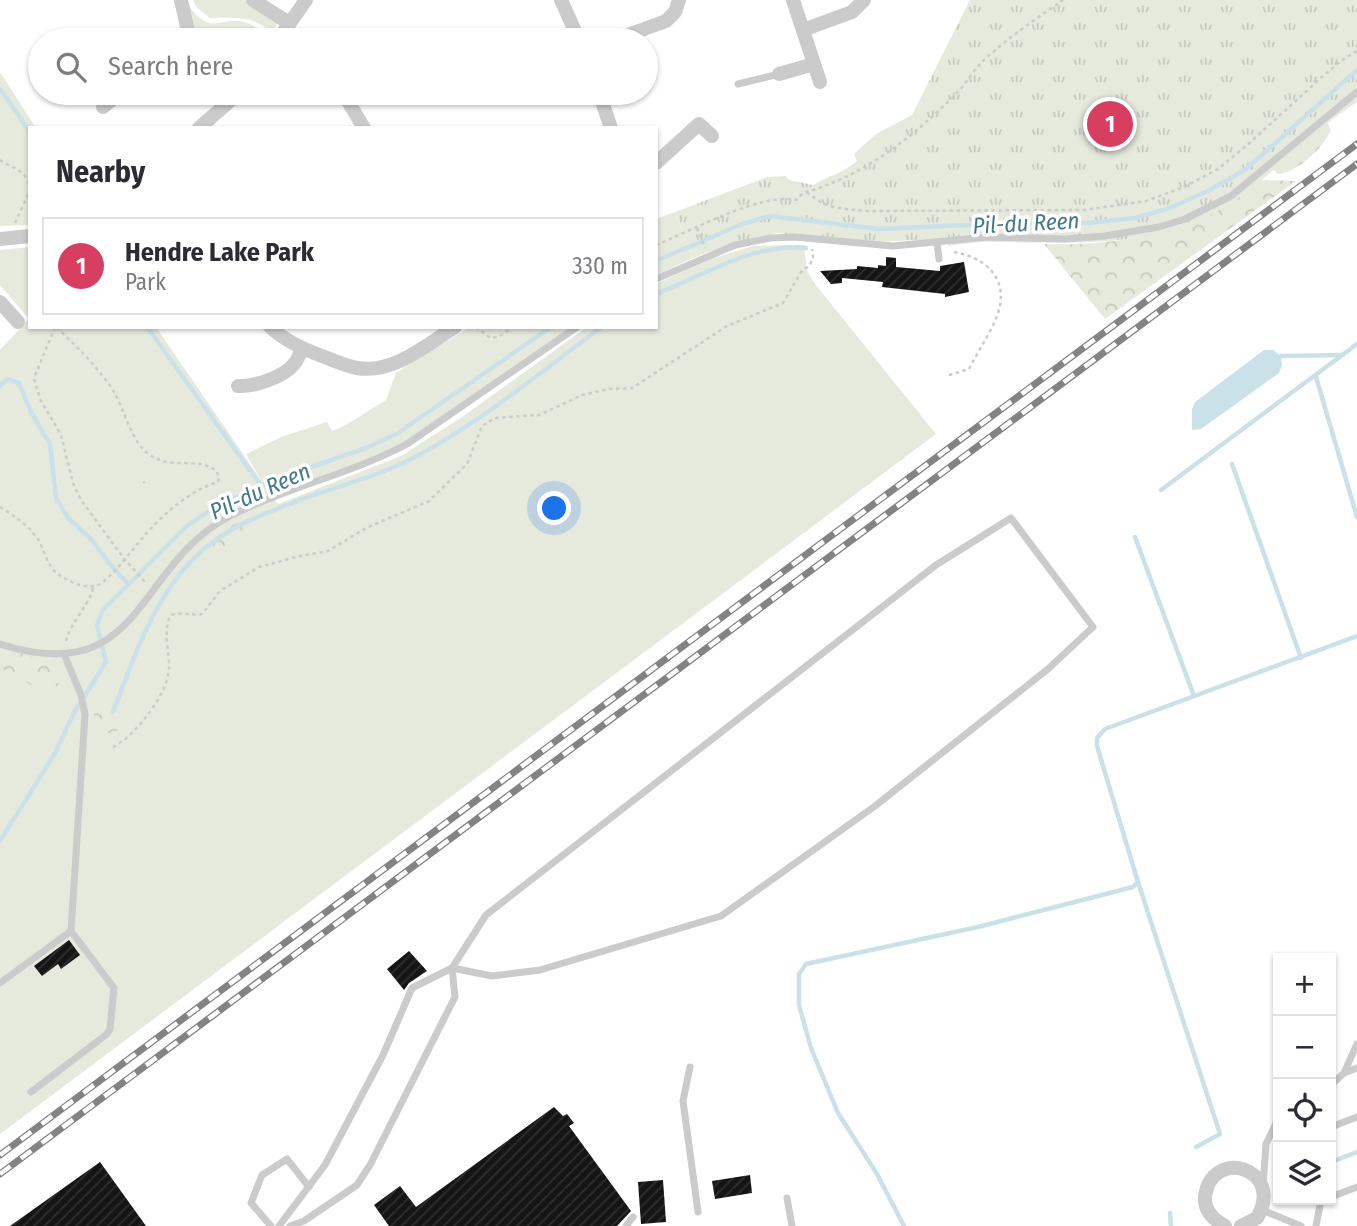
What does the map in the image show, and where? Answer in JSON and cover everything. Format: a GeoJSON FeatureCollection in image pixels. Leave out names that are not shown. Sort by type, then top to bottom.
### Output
{"type":"FeatureCollection","features":[{"type":"Feature","properties":{"kind":"street"},"geometry":{"type":"LineString","coordinates":[[181,0],[186,28]]}},
{"type":"Feature","properties":{"kind":"street"},"geometry":{"type":"LineString","coordinates":[[254,0],[289,23]]}},
{"type":"Feature","properties":{"kind":"street"},"geometry":{"type":"LineString","coordinates":[[286,28],[306,0]]}},
{"type":"Feature","properties":{"kind":"street"},"geometry":{"type":"LineString","coordinates":[[561,0],[574,28]]}},
{"type":"Feature","properties":{"kind":"street"},"geometry":{"type":"LineString","coordinates":[[647,28],[666,21],[675,12],[679,0]]}},
{"type":"Feature","properties":{"kind":"street"},"geometry":{"type":"LineString","coordinates":[[793,0],[820,82]]}},
{"type":"Feature","properties":{"kind":"street"},"geometry":{"type":"LineString","coordinates":[[803,30],[845,16],[863,0]]}},
{"type":"Feature","properties":{"kind":"street"},"geometry":{"type":"LineString","coordinates":[[779,74],[814,64]]}},
{"type":"Feature","properties":{"kind":"street"},"geometry":{"type":"LineString","coordinates":[[201,126],[225,105]]}},
{"type":"Feature","properties":{"kind":"street"},"geometry":{"type":"LineString","coordinates":[[351,105],[363,126]]}},
{"type":"Feature","properties":{"kind":"street"},"geometry":{"type":"LineString","coordinates":[[603,105],[610,126]]}},
{"type":"Feature","properties":{"kind":"street"},"geometry":{"type":"LineString","coordinates":[[658,161],[699,124],[712,136]]}},
{"type":"Feature","properties":{"kind":"street"},"geometry":{"type":"LineString","coordinates":[[0,239],[28,236]]}},
{"type":"Feature","properties":{"kind":"street"},"geometry":{"type":"LineString","coordinates":[[0,302],[18,322]]}},
{"type":"Feature","properties":{"kind":"street"},"geometry":{"type":"LineString","coordinates":[[273,329],[302,348],[355,368],[379,368],[405,358],[452,329]]}},
{"type":"Feature","properties":{"kind":"street"},"geometry":{"type":"LineString","coordinates":[[237,386],[247,387],[263,383],[286,370],[294,365],[302,348]]}},
{"type":"Feature","properties":{"kind":"street"},"geometry":{"type":"LineString","coordinates":[[1224,1226],[1211,1217],[1205,1202],[1206,1187],[1211,1178],[1222,1170],[1233,1167],[1247,1170],[1256,1176],[1263,1187],[1265,1201],[1258,1218],[1241,1226]]}},
{"type":"Feature","properties":{"kind":"lane"},"geometry":{"type":"LineString","coordinates":[[738,83],[779,74]]}},
{"type":"Feature","properties":{"kind":"lane"},"geometry":{"type":"LineString","coordinates":[[658,278],[709,255],[770,238],[811,238],[893,246],[986,237],[1065,239],[1133,233],[1185,219],[1231,196],[1357,92]]}},
{"type":"Feature","properties":{"kind":"lane"},"geometry":{"type":"LineString","coordinates":[[937,242],[938,256]]}},
{"type":"Feature","properties":{"kind":"lane"},"geometry":{"type":"LineString","coordinates":[[0,644],[24,650],[64,654],[109,639],[137,614],[176,560],[209,529],[260,502],[386,456],[574,329]]}},
{"type":"Feature","properties":{"kind":"lane"},"geometry":{"type":"LineString","coordinates":[[279,1226],[325,1165],[383,1055],[412,988],[452,968],[486,915],[936,565],[1011,518],[1093,627],[1048,669],[885,798],[721,916],[540,970],[492,976],[452,968]]}},
{"type":"Feature","properties":{"kind":"lane"},"geometry":{"type":"LineString","coordinates":[[31,1092],[102,1040],[110,1029],[114,988],[71,931],[85,714],[64,654]]}},
{"type":"Feature","properties":{"kind":"lane"},"geometry":{"type":"LineString","coordinates":[[0,983],[71,931]]}},
{"type":"Feature","properties":{"kind":"lane"},"geometry":{"type":"LineString","coordinates":[[290,1226],[304,1221],[357,1185],[370,1165],[455,997],[452,968]]}},
{"type":"Feature","properties":{"kind":"lane"},"geometry":{"type":"LineString","coordinates":[[1344,1073],[1357,1044]]}},
{"type":"Feature","properties":{"kind":"lane"},"geometry":{"type":"LineString","coordinates":[[690,1067],[683,1101],[698,1212]]}},
{"type":"Feature","properties":{"kind":"lane"},"geometry":{"type":"LineString","coordinates":[[1336,1080],[1344,1073],[1357,1068]]}},
{"type":"Feature","properties":{"kind":"lane"},"geometry":{"type":"LineString","coordinates":[[1336,1125],[1357,1117]]}},
{"type":"Feature","properties":{"kind":"lane"},"geometry":{"type":"LineString","coordinates":[[1263,1187],[1266,1144],[1273,1129]]}},
{"type":"Feature","properties":{"kind":"lane"},"geometry":{"type":"LineString","coordinates":[[271,1226],[251,1203],[262,1175],[287,1159],[309,1187]]}},
{"type":"Feature","properties":{"kind":"lane"},"geometry":{"type":"LineString","coordinates":[[1336,1195],[1357,1187]]}},
{"type":"Feature","properties":{"kind":"lane"},"geometry":{"type":"LineString","coordinates":[[787,1198],[792,1226]]}},
{"type":"Feature","properties":{"kind":"lane"},"geometry":{"type":"LineString","coordinates":[[1316,1226],[1321,1205]]}},
{"type":"Feature","properties":{"kind":"lane"},"geometry":{"type":"LineString","coordinates":[[1262,1210],[1301,1226]]}},
{"type":"Feature","properties":{"kind":"lane"},"geometry":{"type":"LineString","coordinates":[[625,1226],[632,1217]]}},
{"type":"Feature","properties":{"kind":"path"},"geometry":{"type":"LineString","coordinates":[[658,244],[762,201],[783,197],[796,200],[807,192],[865,169],[925,123],[960,90],[981,64],[1063,0]]}},
{"type":"Feature","properties":{"kind":"path"},"geometry":{"type":"LineString","coordinates":[[807,192],[818,202],[832,208],[867,212],[1086,210],[1146,201],[1184,187],[1218,169],[1323,76],[1357,51]]}},
{"type":"Feature","properties":{"kind":"path"},"geometry":{"type":"LineString","coordinates":[[0,160],[23,173],[28,180]]}},
{"type":"Feature","properties":{"kind":"path"},"geometry":{"type":"LineString","coordinates":[[16,227],[15,221],[28,193]]}},
{"type":"Feature","properties":{"kind":"path"},"geometry":{"type":"LineString","coordinates":[[698,228],[706,249]]}},
{"type":"Feature","properties":{"kind":"path"},"geometry":{"type":"LineString","coordinates":[[113,747],[128,738],[164,691],[169,668],[166,622],[171,615],[179,612],[202,614],[220,591],[259,567],[328,551],[366,528],[429,501],[467,464],[482,426],[495,418],[539,415],[582,395],[608,389],[632,388],[727,326],[783,303],[801,272],[810,265],[813,257],[811,238]]}},
{"type":"Feature","properties":{"kind":"path"},"geometry":{"type":"LineString","coordinates":[[938,256],[972,256],[984,262],[995,275],[1000,294],[998,314],[969,369],[949,375]]}},
{"type":"Feature","properties":{"kind":"path"},"geometry":{"type":"LineString","coordinates":[[54,329],[37,368],[35,386],[61,435],[80,500],[125,560],[144,580]]}},
{"type":"Feature","properties":{"kind":"path"},"geometry":{"type":"LineString","coordinates":[[0,507],[21,520],[38,539],[54,572],[76,583],[93,586],[101,584],[125,560],[146,533],[179,503],[218,482],[216,470],[201,464],[159,460],[146,452],[136,441],[122,402],[80,350],[57,329]]}},
{"type":"Feature","properties":{"kind":"path"},"geometry":{"type":"LineString","coordinates":[[479,329],[490,338],[498,337],[511,329]]}},
{"type":"Feature","properties":{"kind":"path"},"geometry":{"type":"LineString","coordinates":[[64,654],[68,632],[91,596],[93,586]]}},
{"type":"Feature","properties":{"kind":"green space"},"geometry":{"type":"Polygon","coordinates":[[[193,0],[243,0],[279,21],[275,28],[266,28],[250,20],[210,18],[197,8],[193,0]]]}},
{"type":"Feature","properties":{"kind":"green space"},"geometry":{"type":"Polygon","coordinates":[[[970,0],[1357,0],[1357,102],[1238,198],[1193,223],[1166,232],[1110,241],[983,242],[948,246],[947,239],[871,242],[777,233],[729,244],[693,258],[675,212],[767,177],[786,176],[789,180],[813,185],[852,165],[857,161],[854,154],[876,134],[912,115],[970,0]]]}},
{"type":"Feature","properties":{"kind":"green space"},"geometry":{"type":"Polygon","coordinates":[[[187,3],[204,21],[240,21],[257,28],[192,28],[187,3]]]}},
{"type":"Feature","properties":{"kind":"green space"},"geometry":{"type":"Polygon","coordinates":[[[0,72],[35,126],[28,126],[28,225],[0,226],[0,72]]]}},
{"type":"Feature","properties":{"kind":"green space"},"geometry":{"type":"Polygon","coordinates":[[[1327,122],[1331,130],[1316,151],[1301,165],[1277,174],[1273,168],[1327,122]]]}},
{"type":"Feature","properties":{"kind":"green space"},"geometry":{"type":"Polygon","coordinates":[[[1261,180],[1296,181],[1105,319],[1044,244],[1110,242],[1176,228],[1223,208],[1261,180]]]}},
{"type":"Feature","properties":{"kind":"green space"},"geometry":{"type":"Polygon","coordinates":[[[675,212],[693,258],[658,274],[658,218],[675,212]]]}},
{"type":"Feature","properties":{"kind":"green space"},"geometry":{"type":"Polygon","coordinates":[[[804,245],[807,270],[815,284],[936,434],[0,1134],[0,350],[28,320],[28,329],[157,329],[261,480],[246,454],[281,437],[327,422],[332,431],[344,426],[386,400],[396,373],[467,329],[570,329],[422,432],[386,452],[271,495],[278,504],[401,456],[462,417],[584,329],[658,329],[658,283],[711,259],[753,246],[804,245]]]}},
{"type":"Feature","properties":{"kind":"green space"},"geometry":{"type":"Polygon","coordinates":[[[28,247],[28,318],[0,285],[0,250],[28,247]]]}},
{"type":"Feature","properties":{"kind":"green space"},"geometry":{"type":"Polygon","coordinates":[[[145,481],[152,484],[155,491],[152,498],[145,501],[138,498],[135,491],[138,484],[145,481]]]}},
{"type":"Feature","properties":{"kind":"green space"},"geometry":{"type":"Polygon","coordinates":[[[245,516],[252,518],[256,528],[231,552],[216,558],[201,553],[200,544],[203,538],[245,516]]]}},
{"type":"Feature","properties":{"kind":"green space"},"geometry":{"type":"Polygon","coordinates":[[[0,646],[46,663],[59,674],[58,686],[33,686],[0,668],[0,646]]]}},
{"type":"Feature","properties":{"kind":"green space"},"geometry":{"type":"Polygon","coordinates":[[[108,705],[118,705],[122,721],[117,731],[98,736],[93,730],[94,713],[108,705]]]}},
{"type":"Feature","properties":{"kind":"water"},"geometry":{"type":"Polygon","coordinates":[[[1264,350],[1273,350],[1281,356],[1279,373],[1201,429],[1192,430],[1192,409],[1195,402],[1264,350]]]}},
{"type":"Feature","properties":{"kind":"building"},"geometry":{"type":"Polygon","coordinates":[[[886,257],[896,258],[896,267],[940,271],[940,266],[964,262],[969,292],[945,297],[945,294],[882,287],[883,282],[842,278],[842,283],[831,284],[820,271],[857,269],[857,266],[878,268],[878,265],[886,266],[886,257]]]}},
{"type":"Feature","properties":{"kind":"building"},"geometry":{"type":"Polygon","coordinates":[[[69,940],[80,955],[61,969],[58,964],[42,976],[34,966],[69,940]]]}},
{"type":"Feature","properties":{"kind":"building"},"geometry":{"type":"Polygon","coordinates":[[[409,951],[427,971],[409,983],[404,990],[387,969],[409,951]]]}},
{"type":"Feature","properties":{"kind":"building"},"geometry":{"type":"Polygon","coordinates":[[[554,1107],[563,1116],[567,1114],[574,1123],[569,1126],[631,1211],[617,1226],[389,1226],[374,1205],[400,1186],[416,1207],[554,1107]]]}},
{"type":"Feature","properties":{"kind":"building"},"geometry":{"type":"Polygon","coordinates":[[[100,1162],[146,1226],[10,1226],[100,1162]]]}},
{"type":"Feature","properties":{"kind":"building"},"geometry":{"type":"Polygon","coordinates":[[[750,1175],[752,1193],[715,1199],[712,1181],[750,1175]]]}},
{"type":"Feature","properties":{"kind":"building"},"geometry":{"type":"Polygon","coordinates":[[[663,1180],[666,1222],[641,1224],[638,1182],[663,1180]]]}},
{"type":"Feature","properties":{"kind":"waterway","name":"Pil-du Reen"},"geometry":{"type":"LineString","coordinates":[[658,260],[742,224],[770,216],[879,229],[1010,223],[1089,223],[1135,218],[1167,209],[1206,192],[1245,170],[1357,70]]}},
{"type":"Feature","properties":{"kind":"waterway"},"geometry":{"type":"LineString","coordinates":[[0,89],[28,129]]}},
{"type":"Feature","properties":{"kind":"waterway"},"geometry":{"type":"LineString","coordinates":[[658,293],[748,255],[767,250],[806,248]]}},
{"type":"Feature","properties":{"kind":"waterway"},"geometry":{"type":"LineString","coordinates":[[148,329],[262,487]]}},
{"type":"Feature","properties":{"kind":"waterway","name":"Pil-du Reen"},"geometry":{"type":"LineString","coordinates":[[0,841],[54,755],[74,713],[106,662],[97,625],[103,610],[187,526],[218,505],[398,433],[548,329]]}},
{"type":"Feature","properties":{"kind":"waterway"},"geometry":{"type":"LineString","coordinates":[[113,712],[154,614],[183,570],[201,551],[253,519],[305,498],[378,474],[419,455],[490,410],[599,329]]}},
{"type":"Feature","properties":{"kind":"waterway"},"geometry":{"type":"LineString","coordinates":[[1161,490],[1357,344]]}},
{"type":"Feature","properties":{"kind":"waterway"},"geometry":{"type":"LineString","coordinates":[[1281,356],[1343,355]]}},
{"type":"Feature","properties":{"kind":"waterway"},"geometry":{"type":"LineString","coordinates":[[1316,377],[1357,517]]}},
{"type":"Feature","properties":{"kind":"waterway"},"geometry":{"type":"LineString","coordinates":[[0,386],[7,379],[19,383],[31,412],[50,444],[56,498],[68,518],[92,540],[128,584]]}},
{"type":"Feature","properties":{"kind":"waterway"},"geometry":{"type":"LineString","coordinates":[[1232,464],[1301,658]]}},
{"type":"Feature","properties":{"kind":"waterway"},"geometry":{"type":"LineString","coordinates":[[1135,537],[1194,696]]}},
{"type":"Feature","properties":{"kind":"waterway"},"geometry":{"type":"LineString","coordinates":[[904,1226],[877,1174],[838,1113],[811,1048],[799,1005],[799,974],[806,964],[978,927],[1133,887],[1138,882],[1097,746],[1097,738],[1105,729],[1357,636]]}},
{"type":"Feature","properties":{"kind":"waterway"},"geometry":{"type":"LineString","coordinates":[[1138,882],[1220,1134],[1196,1147]]}},
{"type":"Feature","properties":{"kind":"waterway"},"geometry":{"type":"LineString","coordinates":[[1336,1160],[1357,1152]]}},
{"type":"Feature","properties":{"kind":"waterway"},"geometry":{"type":"LineString","coordinates":[[1170,1213],[1171,1226]]}},
{"type":"Feature","properties":{"kind":"railway"},"geometry":{"type":"LineString","coordinates":[[0,1155],[1357,144]]}},
{"type":"Feature","properties":{"kind":"railway"},"geometry":{"type":"LineString","coordinates":[[0,1174],[1357,164]]}},
{"type":"Feature","properties":{"kind":"place","name":"Hendre Lake Park"},"geometry":{"type":"Point","coordinates":[1110,124]}}]}
